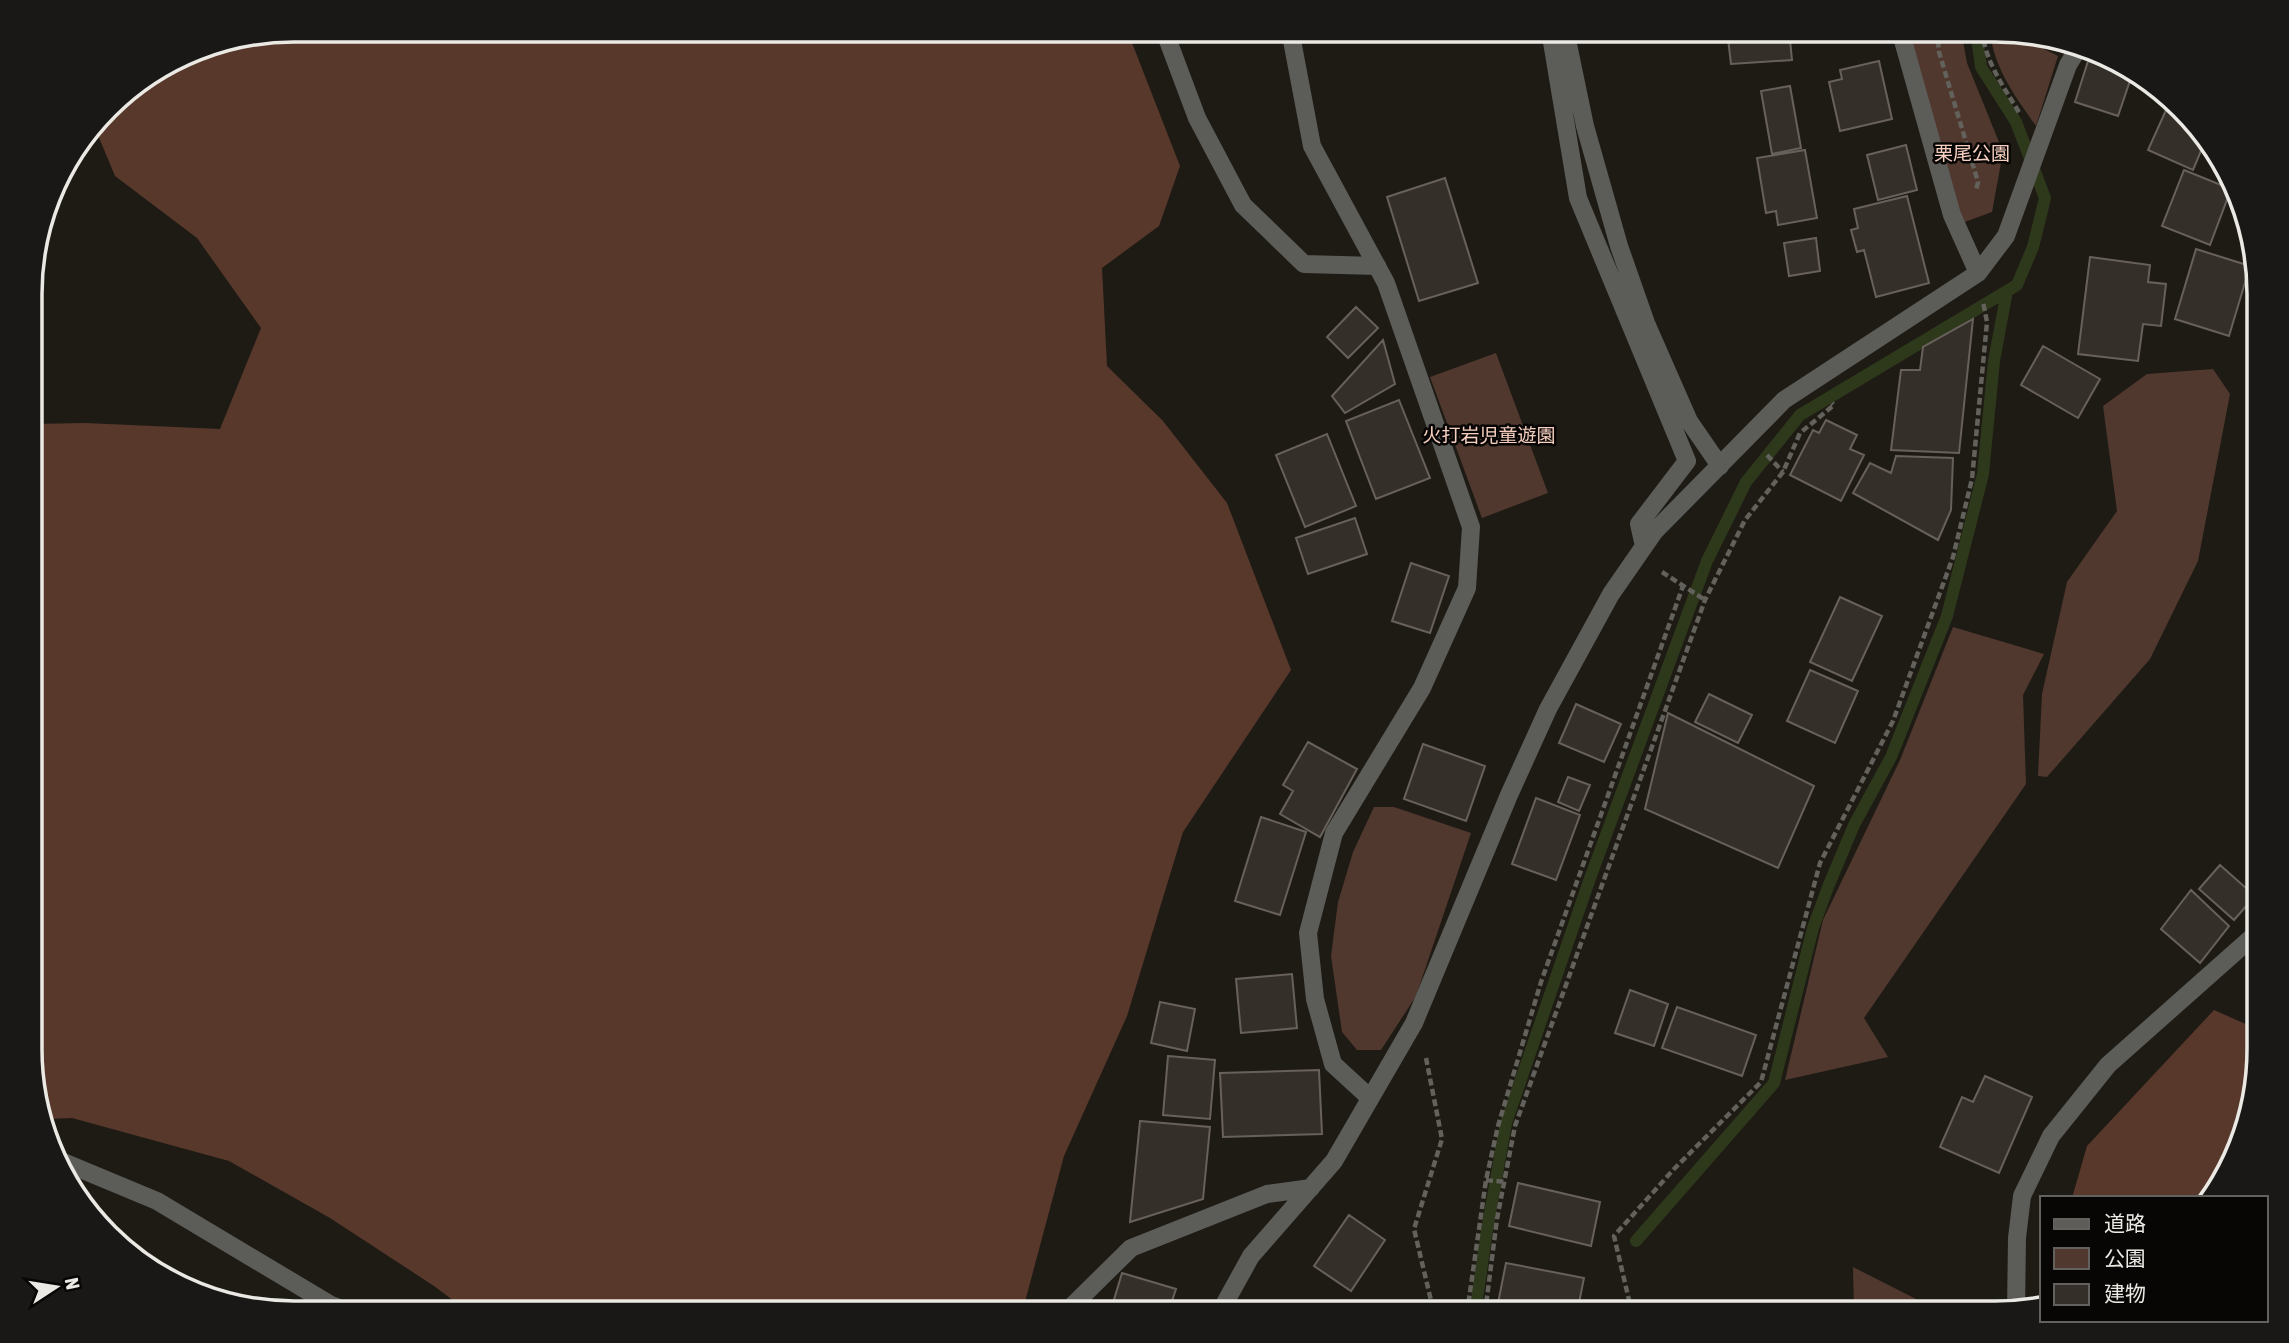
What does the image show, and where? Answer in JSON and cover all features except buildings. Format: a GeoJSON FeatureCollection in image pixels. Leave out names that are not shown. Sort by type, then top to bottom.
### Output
{"type":"FeatureCollection","features":[{"type":"Feature","properties":{"kind":"street"},"geometry":{"type":"LineString","coordinates":[[1168,42],[1197,118],[1243,205],[1304,264],[1377,266]]}},
{"type":"Feature","properties":{"kind":"street"},"geometry":{"type":"LineString","coordinates":[[1292,42],[1312,146],[1386,283],[1471,527],[1466,588],[1422,688],[1334,833],[1308,933],[1315,999],[1333,1064],[1370,1098]]}},
{"type":"Feature","properties":{"kind":"street"},"geometry":{"type":"LineString","coordinates":[[1552,42],[1578,198],[1687,461],[1639,524],[1644,546]]}},
{"type":"Feature","properties":{"kind":"street"},"geometry":{"type":"LineString","coordinates":[[1568,42],[1585,126],[1619,246],[1646,323],[1689,421],[1720,466]]}},
{"type":"Feature","properties":{"kind":"street"},"geometry":{"type":"LineString","coordinates":[[1903,42],[1952,215],[1978,273]]}},
{"type":"Feature","properties":{"kind":"street"},"geometry":{"type":"LineString","coordinates":[[1226,1301],[1251,1256],[1334,1161],[1415,1023],[1503,808],[1548,709],[1611,594],[1654,532],[1784,400],[1978,273],[2006,236],[2068,65],[2075,55]]}},
{"type":"Feature","properties":{"kind":"street"},"geometry":{"type":"LineString","coordinates":[[2016,1300],[2017,1238],[2022,1196],[2051,1136],[2108,1065],[2247,942]]}},
{"type":"Feature","properties":{"kind":"street"},"geometry":{"type":"LineString","coordinates":[[70,1165],[158,1201],[324,1301]]}},
{"type":"Feature","properties":{"kind":"street"},"geometry":{"type":"LineString","coordinates":[[1077,1301],[1131,1248],[1267,1194],[1311,1188]]}},
{"type":"Feature","properties":{"kind":"path"},"geometry":{"type":"LineString","coordinates":[[1984,42],[1993,70],[2039,145]]}},
{"type":"Feature","properties":{"kind":"path"},"geometry":{"type":"LineString","coordinates":[[1629,1301],[1614,1236],[1674,1169],[1761,1082],[1820,863],[1893,721],[1948,569],[1972,480],[1987,322]]}},
{"type":"Feature","properties":{"kind":"path"},"geometry":{"type":"LineString","coordinates":[[1487,1301],[1497,1219],[1515,1126],[1705,600],[1745,520],[1783,472],[1800,433],[1834,405]]}},
{"type":"Feature","properties":{"kind":"path"},"geometry":{"type":"LineString","coordinates":[[1469,1301],[1486,1180],[1541,982],[1683,586],[1705,600]]}},
{"type":"Feature","properties":{"kind":"path"},"geometry":{"type":"LineString","coordinates":[[1424,1049],[1442,1139],[1414,1229],[1431,1301]]}},
{"type":"Feature","properties":{"kind":"path"},"geometry":{"type":"LineString","coordinates":[[1486,1180],[1505,1182]]}},
{"type":"Feature","properties":{"kind":"green space","name":"栗尾公園"},"geometry":{"type":"Polygon","coordinates":[[[1909,42],[1963,42],[1967,63],[2003,152],[1992,212],[1962,223],[1909,42]]]}},
{"type":"Feature","properties":{"kind":"green space"},"geometry":{"type":"Polygon","coordinates":[[[1992,44],[2028,44],[2058,56],[2036,126],[2000,69],[1992,44]]]}},
{"type":"Feature","properties":{"kind":"green space","name":"火打岩児童遊園"},"geometry":{"type":"Polygon","coordinates":[[[1496,353],[1548,493],[1482,518],[1430,377],[1496,353]]]}},
{"type":"Feature","properties":{"kind":"green space"},"geometry":{"type":"Polygon","coordinates":[[[2213,369],[2230,394],[2198,561],[2150,659],[2047,777],[2038,776],[2042,694],[2067,582],[2117,511],[2103,406],[2147,374],[2213,369]]]}},
{"type":"Feature","properties":{"kind":"green space"},"geometry":{"type":"Polygon","coordinates":[[[1953,627],[2044,654],[2023,695],[2026,784],[1864,1018],[1888,1057],[1785,1080],[1823,920],[1900,760],[1953,627]]]}},
{"type":"Feature","properties":{"kind":"green space"},"geometry":{"type":"Polygon","coordinates":[[[1374,807],[1394,807],[1471,833],[1416,996],[1381,1050],[1357,1050],[1342,1032],[1331,956],[1338,902],[1353,852],[1374,807]]]}},
{"type":"Feature","properties":{"kind":"green space"},"geometry":{"type":"Polygon","coordinates":[[[1853,1267],[1920,1301],[1854,1301],[1853,1267]]]}},
{"type":"Feature","properties":{"kind":"shaded area"},"geometry":{"type":"Polygon","coordinates":[[[1132,42],[1180,166],[1159,226],[1102,268],[1107,366],[1163,421],[1227,503],[1291,670],[1183,832],[1127,1016],[1064,1156],[1025,1301],[454,1301],[330,1218],[229,1161],[72,1118],[52,1119],[44,1082],[42,1049],[42,424],[220,429],[261,328],[197,238],[115,176],[98,136],[128,104],[154,84],[197,61],[261,44],[1132,42]]]}},
{"type":"Feature","properties":{"kind":"shaded area"},"geometry":{"type":"Polygon","coordinates":[[[2214,1010],[2247,1025],[2245,1082],[2234,1130],[2221,1161],[2200,1196],[2073,1196],[2087,1146],[2214,1010]]]}},
{"type":"Feature","properties":{"kind":"waterway"},"geometry":{"type":"LineString","coordinates":[[1477,1301],[1506,1123],[1589,881],[1707,561],[1746,482],[1800,415],[2017,285],[2033,247],[2045,198],[2016,122],[1981,67],[1978,42]]}},
{"type":"Feature","properties":{"kind":"waterway"},"geometry":{"type":"LineString","coordinates":[[1636,1241],[1774,1083],[1813,928],[1828,887],[1854,825],[1891,757],[1947,616],[1983,474],[1994,361],[2007,291]]}}]}
